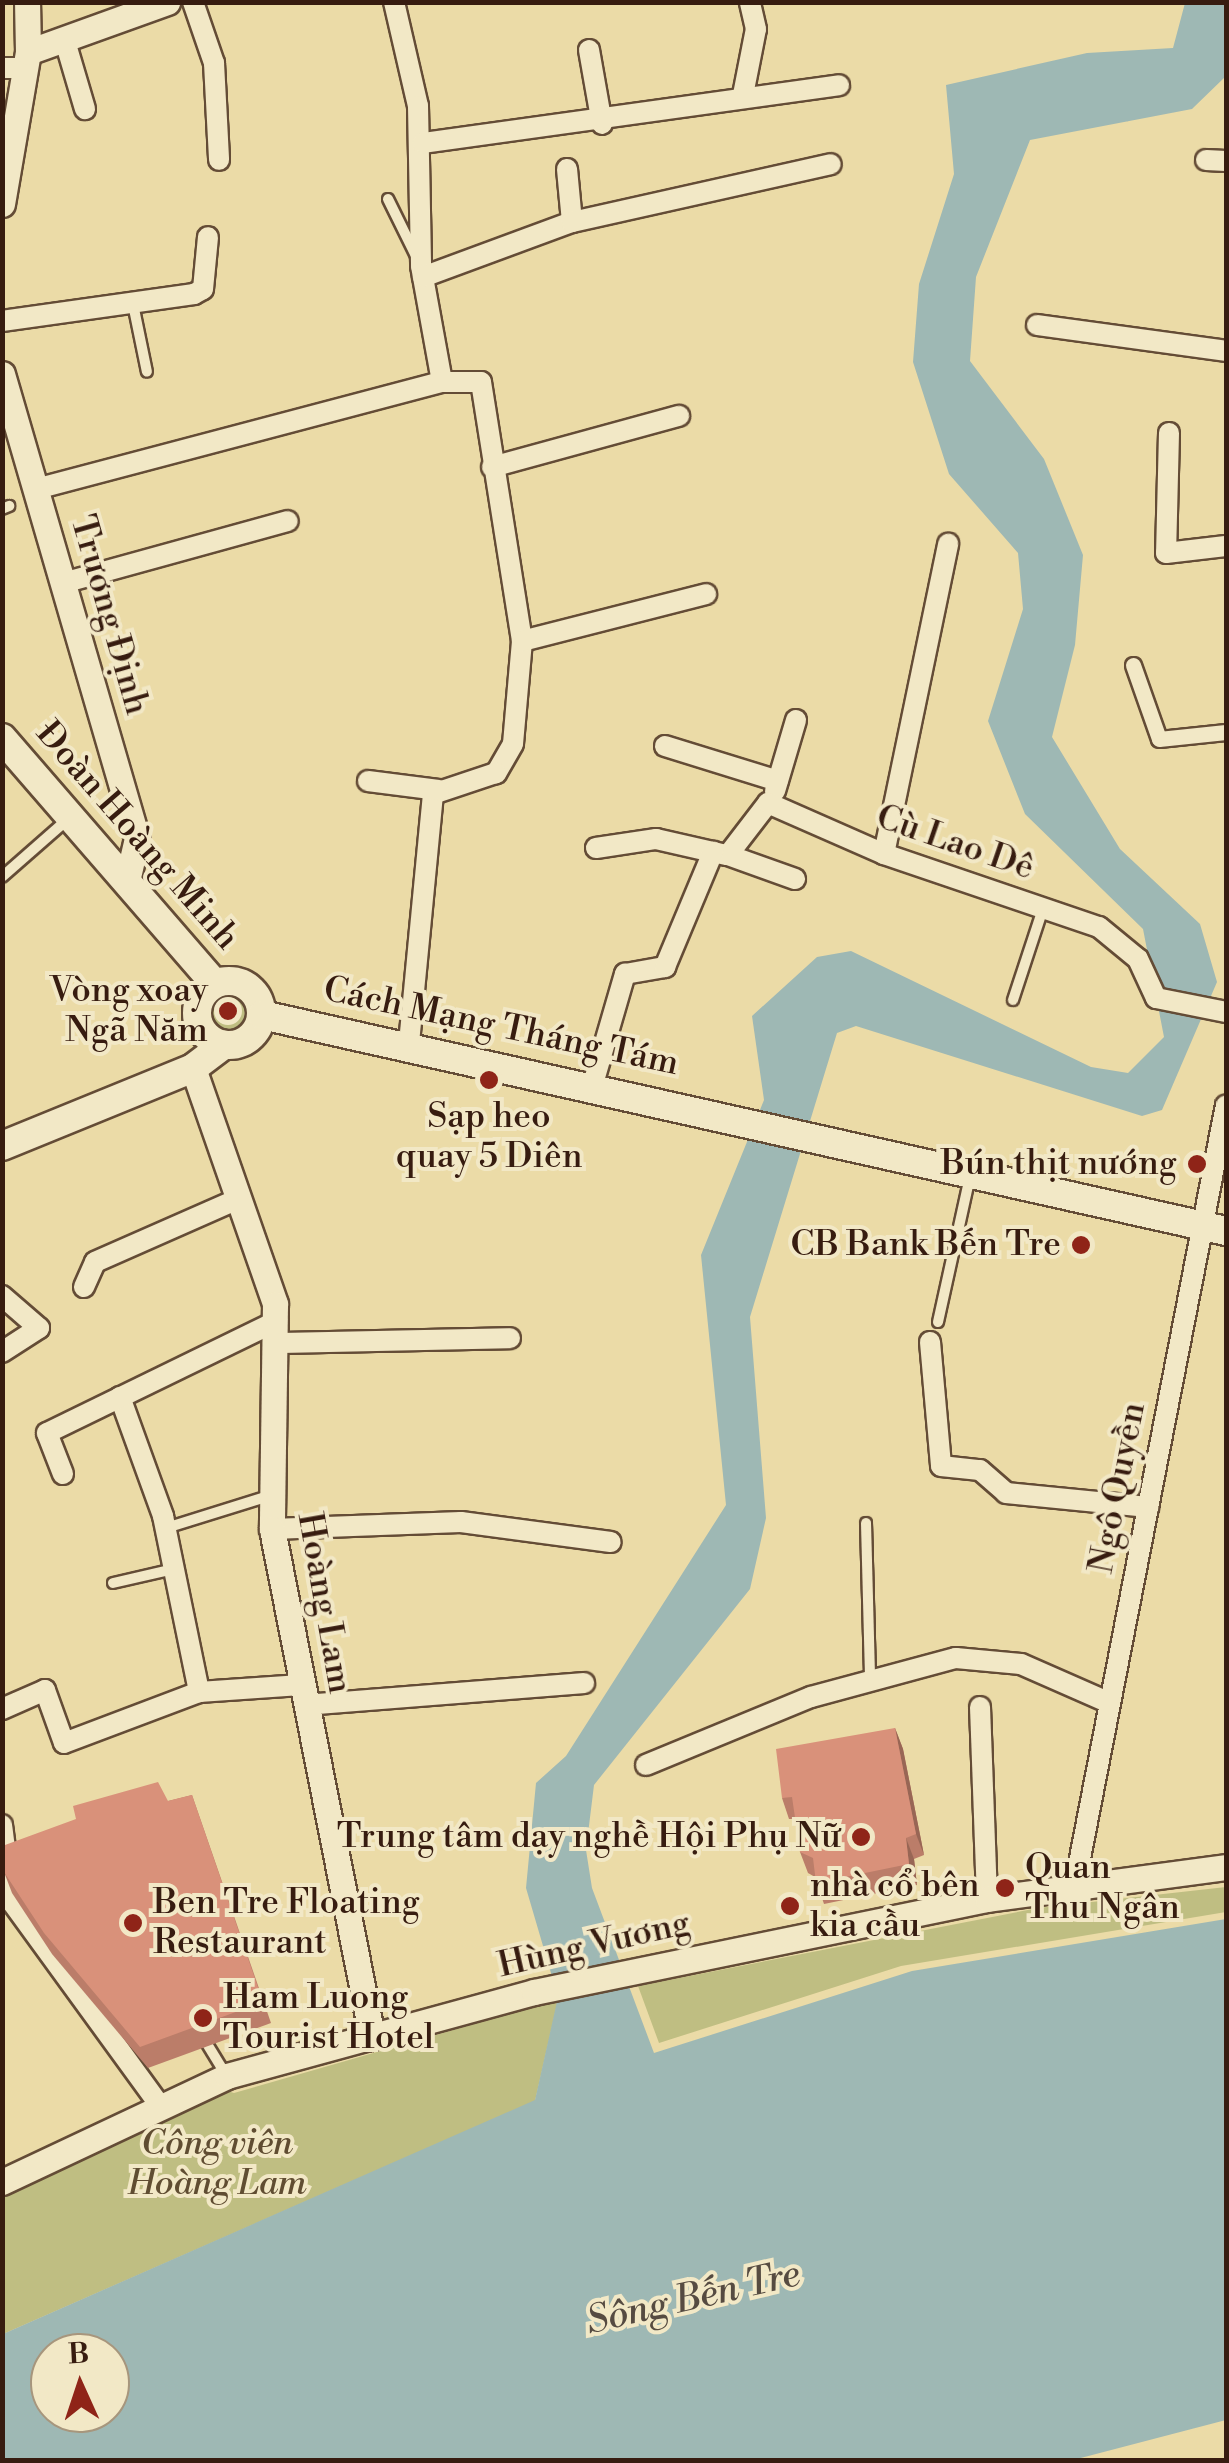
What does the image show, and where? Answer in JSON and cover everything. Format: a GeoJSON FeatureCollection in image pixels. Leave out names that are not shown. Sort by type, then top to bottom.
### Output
{"type":"FeatureCollection","features":[{"type":"Feature","properties":{"kind":"main road","name":"Đoàn Hoàng Minh"},"geometry":{"type":"LineString","coordinates":[[2,738],[128,876],[215,984]]}},
{"type":"Feature","properties":{"kind":"main road"},"geometry":{"type":"LineString","coordinates":[[2,1146],[192,1068],[224,1046],[254,1035],[262,1015],[248,986],[215,984],[197,1018],[224,1046]]}},
{"type":"Feature","properties":{"kind":"main road","name":"Cách Mạng Tháng Tám"},"geometry":{"type":"LineString","coordinates":[[262,1015],[592,1084],[971,1174]]}},
{"type":"Feature","properties":{"kind":"main road"},"geometry":{"type":"LineString","coordinates":[[971,1174],[1214,1229]]}},
{"type":"Feature","properties":{"kind":"street"},"geometry":{"type":"LineString","coordinates":[[2,204],[26,2]]}},
{"type":"Feature","properties":{"kind":"street"},"geometry":{"type":"LineString","coordinates":[[19,63],[65,42],[108,14],[167,2]]}},
{"type":"Feature","properties":{"kind":"street"},"geometry":{"type":"LineString","coordinates":[[193,2],[214,63],[220,160]]}},
{"type":"Feature","properties":{"kind":"street"},"geometry":{"type":"LineString","coordinates":[[394,2],[422,143],[422,271],[442,382]]}},
{"type":"Feature","properties":{"kind":"street"},"geometry":{"type":"LineString","coordinates":[[743,96],[756,29],[750,2]]}},
{"type":"Feature","properties":{"kind":"street"},"geometry":{"type":"LineString","coordinates":[[65,42],[85,109]]}},
{"type":"Feature","properties":{"kind":"street"},"geometry":{"type":"LineString","coordinates":[[589,50],[602,124]]}},
{"type":"Feature","properties":{"kind":"street"},"geometry":{"type":"LineString","coordinates":[[422,143],[602,124],[743,96],[839,85]]}},
{"type":"Feature","properties":{"kind":"street"},"geometry":{"type":"LineString","coordinates":[[422,271],[572,222],[831,164]]}},
{"type":"Feature","properties":{"kind":"street"},"geometry":{"type":"LineString","coordinates":[[568,169],[572,222]]}},
{"type":"Feature","properties":{"kind":"street"},"geometry":{"type":"LineString","coordinates":[[2,321],[132,304],[203,289],[208,237]]}},
{"type":"Feature","properties":{"kind":"street"},"geometry":{"type":"LineString","coordinates":[[1036,326],[1226,351]]}},
{"type":"Feature","properties":{"kind":"street","name":"Trương Định"},"geometry":{"type":"LineString","coordinates":[[2,374],[138,838],[128,876]]}},
{"type":"Feature","properties":{"kind":"street"},"geometry":{"type":"LineString","coordinates":[[36,490],[442,382],[481,382],[522,641],[513,744],[496,773],[438,790],[368,781]]}},
{"type":"Feature","properties":{"kind":"street"},"geometry":{"type":"LineString","coordinates":[[492,466],[678,416]]}},
{"type":"Feature","properties":{"kind":"street"},"geometry":{"type":"LineString","coordinates":[[1169,433],[1166,553],[1226,546]]}},
{"type":"Feature","properties":{"kind":"street"},"geometry":{"type":"LineString","coordinates":[[63,583],[288,521]]}},
{"type":"Feature","properties":{"kind":"street"},"geometry":{"type":"LineString","coordinates":[[884,854],[948,544]]}},
{"type":"Feature","properties":{"kind":"street"},"geometry":{"type":"LineString","coordinates":[[522,641],[706,594]]}},
{"type":"Feature","properties":{"kind":"street"},"geometry":{"type":"LineString","coordinates":[[1133,666],[1159,739],[1226,732]]}},
{"type":"Feature","properties":{"kind":"street"},"geometry":{"type":"LineString","coordinates":[[592,1084],[625,974],[665,966],[720,853],[772,802],[796,720]]}},
{"type":"Feature","properties":{"kind":"street"},"geometry":{"type":"LineString","coordinates":[[665,746],[778,781]]}},
{"type":"Feature","properties":{"kind":"street"},"geometry":{"type":"LineString","coordinates":[[408,1043],[438,790]]}},
{"type":"Feature","properties":{"kind":"street","name":"Cù Lao Dê"},"geometry":{"type":"LineString","coordinates":[[772,802],[884,854],[1043,908],[1123,943],[1156,998],[1216,1011]]}},
{"type":"Feature","properties":{"kind":"street"},"geometry":{"type":"LineString","coordinates":[[596,848],[656,840],[720,853],[795,879]]}},
{"type":"Feature","properties":{"kind":"street","name":"Hoàng Lam"},"geometry":{"type":"LineString","coordinates":[[192,1068],[278,1332],[272,1529],[372,2038]]}},
{"type":"Feature","properties":{"kind":"street","name":"Ngô Quyền"},"geometry":{"type":"LineString","coordinates":[[1076,1884],[1148,1507],[1214,1229],[1226,1105]]}},
{"type":"Feature","properties":{"kind":"street"},"geometry":{"type":"LineString","coordinates":[[84,1286],[95,1262],[238,1200]]}},
{"type":"Feature","properties":{"kind":"street"},"geometry":{"type":"LineString","coordinates":[[2,1296],[39,1328],[2,1352]]}},
{"type":"Feature","properties":{"kind":"street"},"geometry":{"type":"LineString","coordinates":[[63,1474],[47,1433],[120,1396],[278,1332],[510,1338]]}},
{"type":"Feature","properties":{"kind":"street"},"geometry":{"type":"LineString","coordinates":[[934,1332],[942,1466],[980,1470],[1006,1492],[1148,1507]]}},
{"type":"Feature","properties":{"kind":"street"},"geometry":{"type":"LineString","coordinates":[[120,1396],[166,1528],[199,1692]]}},
{"type":"Feature","properties":{"kind":"street"},"geometry":{"type":"LineString","coordinates":[[272,1529],[460,1522],[610,1542]]}},
{"type":"Feature","properties":{"kind":"street"},"geometry":{"type":"LineString","coordinates":[[646,1765],[870,1677],[956,1658],[1020,1664],[1110,1703]]}},
{"type":"Feature","properties":{"kind":"street"},"geometry":{"type":"LineString","coordinates":[[2,1709],[44,1690],[64,1743],[199,1692],[303,1695],[584,1684]]}},
{"type":"Feature","properties":{"kind":"street"},"geometry":{"type":"LineString","coordinates":[[980,1707],[987,1899]]}},
{"type":"Feature","properties":{"kind":"street"},"geometry":{"type":"LineString","coordinates":[[2,1825],[12,1902],[160,2107]]}},
{"type":"Feature","properties":{"kind":"street","name":"Hùng Vương"},"geometry":{"type":"LineString","coordinates":[[2,2182],[227,2076],[534,1992],[638,1967],[987,1899],[1076,1884],[1226,1867]]}},
{"type":"Feature","properties":{"kind":"lane"},"geometry":{"type":"LineString","coordinates":[[388,198],[422,271]]}},
{"type":"Feature","properties":{"kind":"lane"},"geometry":{"type":"LineString","coordinates":[[132,304],[147,372]]}},
{"type":"Feature","properties":{"kind":"lane"},"geometry":{"type":"LineString","coordinates":[[2,876],[73,815]]}},
{"type":"Feature","properties":{"kind":"lane"},"geometry":{"type":"LineString","coordinates":[[1013,1000],[1043,908]]}},
{"type":"Feature","properties":{"kind":"lane"},"geometry":{"type":"LineString","coordinates":[[934,1332],[971,1174]]}},
{"type":"Feature","properties":{"kind":"lane"},"geometry":{"type":"LineString","coordinates":[[166,1528],[272,1495]]}},
{"type":"Feature","properties":{"kind":"lane"},"geometry":{"type":"LineString","coordinates":[[866,1523],[870,1677]]}},
{"type":"Feature","properties":{"kind":"lane"},"geometry":{"type":"LineString","coordinates":[[112,1583],[174,1569]]}},
{"type":"Feature","properties":{"kind":"lane"},"geometry":{"type":"LineString","coordinates":[[190,2018],[227,2076]]}},
{"type":"Feature","properties":{"kind":"green space"},"geometry":{"type":"Polygon","coordinates":[[[229,991],[246,997],[252,1014],[246,1031],[229,1037],[212,1031],[206,1014],[212,997],[229,991]]]}},
{"type":"Feature","properties":{"kind":"green space"},"geometry":{"type":"Polygon","coordinates":[[[1226,1887],[1226,1912],[901,1966],[659,2043],[638,1986],[1038,1908],[1226,1887]]]}},
{"type":"Feature","properties":{"kind":"green space","name":"Công viên Hoàng Lam"},"geometry":{"type":"Polygon","coordinates":[[[558,2000],[535,2101],[3,2334],[3,2198],[215,2087],[234,2093],[558,2000]]]}},
{"type":"Feature","properties":{"kind":"water","name":"Sông Bến Tre"},"geometry":{"type":"Polygon","coordinates":[[[1185,3],[1226,3],[1226,76],[1192,109],[1030,140],[976,277],[970,361],[1044,459],[1083,555],[1075,645],[1052,737],[1120,849],[1200,924],[1217,982],[1162,1110],[1142,1116],[856,1026],[837,1033],[750,1317],[766,1518],[750,1589],[594,1785],[586,1850],[592,1888],[654,2053],[912,1971],[1226,1919],[1226,2420],[1073,2460],[3,2460],[3,2334],[535,2100],[558,1997],[526,1888],[536,1783],[566,1756],[726,1505],[701,1255],[764,1100],[752,1016],[817,957],[851,951],[1091,1067],[1128,1073],[1164,1037],[1143,929],[1025,814],[988,721],[1023,609],[1018,553],[949,474],[913,362],[919,284],[954,174],[946,85],[1087,53],[1173,48],[1185,3]]]}},
{"type":"Feature","properties":{"kind":"building","name":"Trung tâm dạy nghề Hội Phụ Nữ"},"geometry":{"type":"Polygon","coordinates":[[[895,1728],[916,1834],[906,1838],[909,1864],[816,1883],[813,1858],[800,1852],[792,1797],[782,1798],[776,1749],[895,1728]]]}},
{"type":"Feature","properties":{"kind":"building","name":"Ben Tre Floating Restaurant"},"geometry":{"type":"Polygon","coordinates":[[[158,1782],[168,1801],[192,1795],[263,2002],[140,2047],[44,1933],[4,1872],[5,1845],[76,1819],[73,1806],[158,1782]]]}},
{"type":"Feature","properties":{"kind":"place","name":"Vòng xoay Ngã Năm"},"geometry":{"type":"Point","coordinates":[228,1011]}},
{"type":"Feature","properties":{"kind":"place","name":"Sạp heo quay 5 Diên"},"geometry":{"type":"Point","coordinates":[489,1080]}},
{"type":"Feature","properties":{"kind":"place","name":"Bún thịt nướng"},"geometry":{"type":"Point","coordinates":[1197,1164]}},
{"type":"Feature","properties":{"kind":"place","name":"CB Bank Bến Tre"},"geometry":{"type":"Point","coordinates":[1081,1245]}},
{"type":"Feature","properties":{"kind":"place","name":"Trung tâm dạy nghề Hội Phụ Nữ"},"geometry":{"type":"Point","coordinates":[861,1837]}},
{"type":"Feature","properties":{"kind":"place","name":"Quan Thu Ngân"},"geometry":{"type":"Point","coordinates":[1005,1888]}},
{"type":"Feature","properties":{"kind":"place","name":"nhà cổ bên kia cầu"},"geometry":{"type":"Point","coordinates":[790,1906]}},
{"type":"Feature","properties":{"kind":"place","name":"Ben Tre Floating Restaurant"},"geometry":{"type":"Point","coordinates":[133,1923]}},
{"type":"Feature","properties":{"kind":"place","name":"Ham Luong Tourist Hotel"},"geometry":{"type":"Point","coordinates":[203,2018]}}]}
